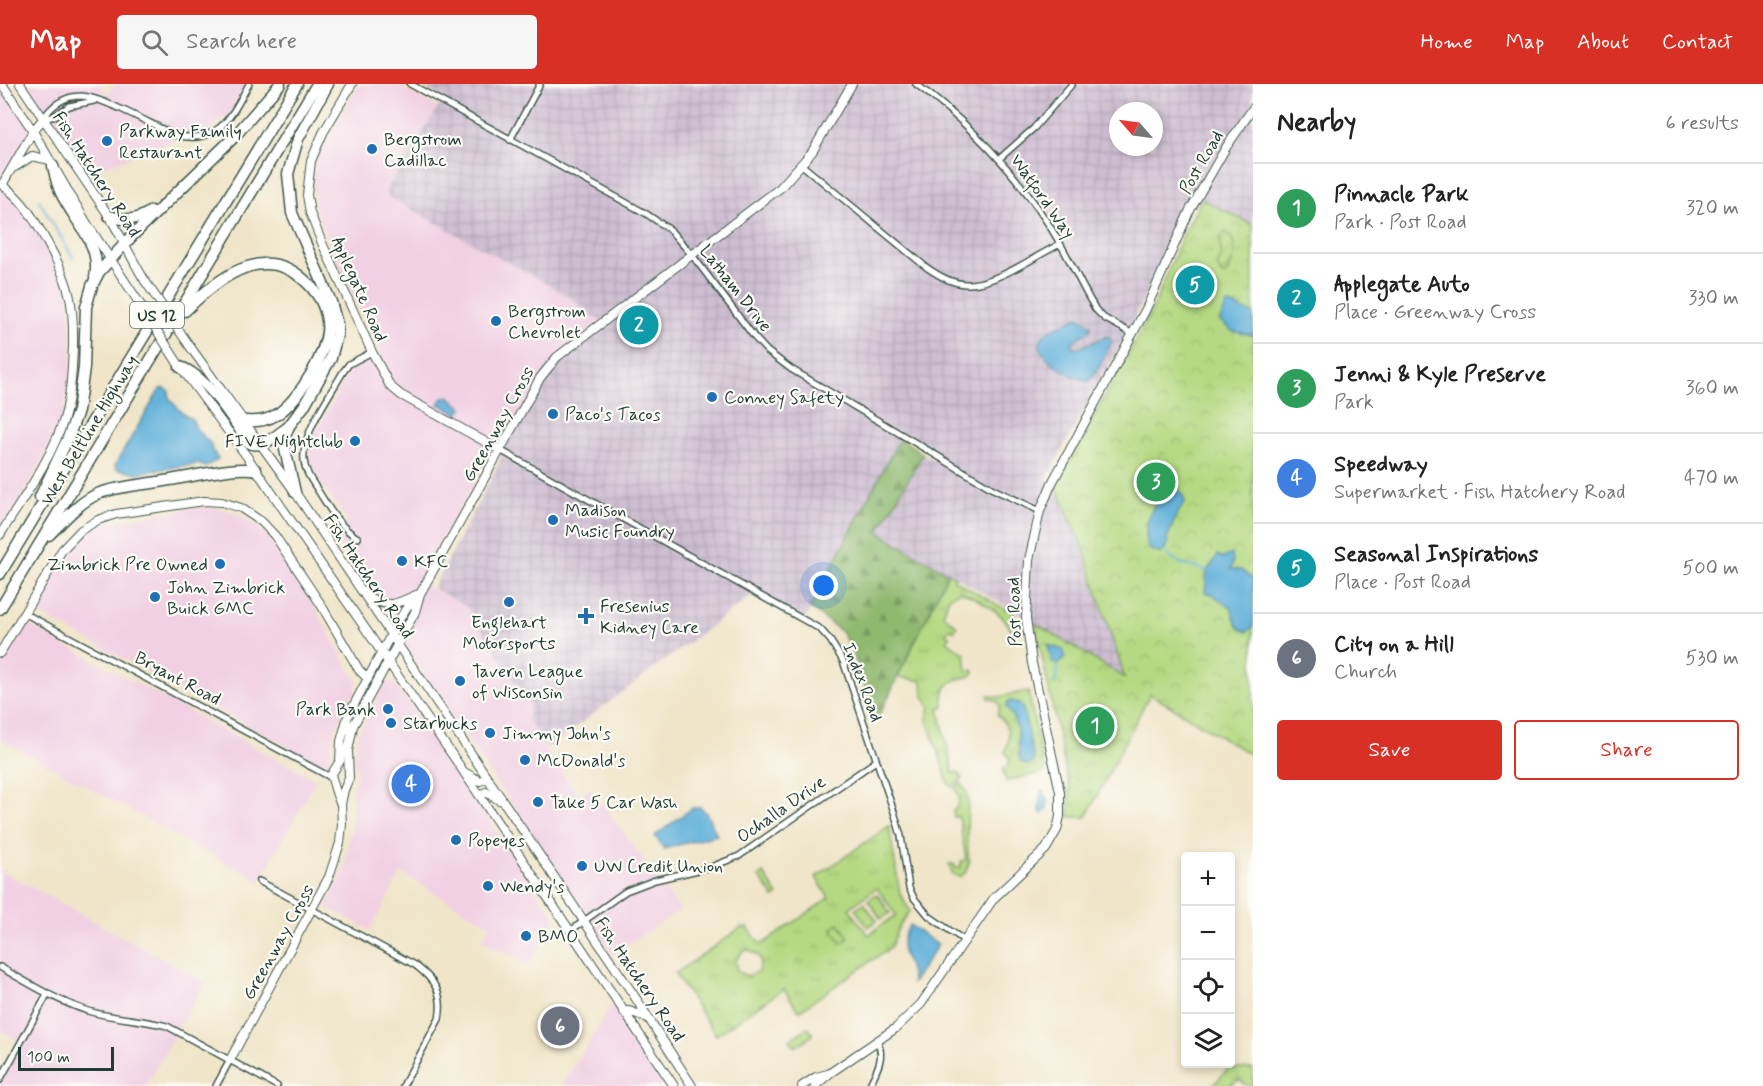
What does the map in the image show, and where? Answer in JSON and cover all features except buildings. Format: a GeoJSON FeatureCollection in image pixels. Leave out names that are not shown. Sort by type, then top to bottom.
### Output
{"type":"FeatureCollection","features":[{"type":"Feature","properties":{"kind":"highway"},"geometry":{"type":"LineString","coordinates":[[92,286],[99,272],[111,259],[233,138],[280,84]]}},
{"type":"Feature","properties":{"kind":"highway","name":"West Beltline Highway"},"geometry":{"type":"LineString","coordinates":[[0,574],[297,84]]}},
{"type":"Feature","properties":{"kind":"highway","name":"West Beltline Highway"},"geometry":{"type":"LineString","coordinates":[[0,609],[316,84]]}},
{"type":"Feature","properties":{"kind":"highway"},"geometry":{"type":"LineString","coordinates":[[295,492],[283,441],[289,426],[304,406],[331,358],[337,335],[337,324],[331,302],[292,213],[288,174],[298,139],[328,84]]}},
{"type":"Feature","properties":{"kind":"highway"},"geometry":{"type":"LineString","coordinates":[[17,547],[76,416],[84,368],[86,307],[97,266],[95,250],[61,193],[52,163]]}},
{"type":"Feature","properties":{"kind":"highway"},"geometry":{"type":"LineString","coordinates":[[109,216],[129,220],[144,216],[200,170]]}},
{"type":"Feature","properties":{"kind":"highway"},"geometry":{"type":"LineString","coordinates":[[174,322],[218,281],[252,265],[270,265],[290,270],[299,275],[315,291],[326,311],[328,323],[324,346],[317,360],[298,394],[284,409],[260,422],[246,421]]}},
{"type":"Feature","properties":{"kind":"highway"},"geometry":{"type":"LineString","coordinates":[[180,366],[190,370],[219,401],[249,443],[262,444],[289,426]]}},
{"type":"Feature","properties":{"kind":"highway"},"geometry":{"type":"LineString","coordinates":[[38,546],[78,507],[98,494],[120,488],[249,468],[256,470]]}},
{"type":"Feature","properties":{"kind":"street","name":"Fish Hatchery Road"},"geometry":{"type":"LineString","coordinates":[[2,84],[33,131],[86,222],[180,366],[256,470],[462,770],[674,1086]]}},
{"type":"Feature","properties":{"kind":"street","name":"Fish Hatchery Road"},"geometry":{"type":"LineString","coordinates":[[20,84],[109,216],[145,281],[295,492],[650,1019],[692,1086]]}},
{"type":"Feature","properties":{"kind":"street"},"geometry":{"type":"LineString","coordinates":[[0,535],[50,451],[64,417],[71,378],[72,303],[65,275],[40,229],[22,204],[1,187],[49,108],[65,99],[83,96],[112,106],[174,135],[194,138],[212,133],[228,120],[249,84]]}},
{"type":"Feature","properties":{"kind":"street","name":"Applegate Road"},"geometry":{"type":"LineString","coordinates":[[352,84],[316,147],[311,161],[308,195],[310,213],[322,243],[390,386],[401,395],[501,450]]}},
{"type":"Feature","properties":{"kind":"street","name":"Latham Drive"},"geometry":{"type":"LineString","coordinates":[[410,84],[645,213],[669,229],[692,255],[755,339],[790,369],[993,489],[1040,511]]}},
{"type":"Feature","properties":{"kind":"street"},"geometry":{"type":"LineString","coordinates":[[510,140],[540,84]]}},
{"type":"Feature","properties":{"kind":"street","name":"Greenway Cross"},"geometry":{"type":"LineString","coordinates":[[216,1086],[330,877],[337,858],[342,824],[341,804],[350,775],[348,751],[353,726],[415,612],[420,594],[540,378],[554,360],[780,188],[802,165],[821,138],[852,84]]}},
{"type":"Feature","properties":{"kind":"street","name":"Watford Way"},"geometry":{"type":"LineString","coordinates":[[916,84],[942,105],[999,159],[1060,244],[1096,310],[1104,318],[1133,334]]}},
{"type":"Feature","properties":{"kind":"street"},"geometry":{"type":"LineString","coordinates":[[999,159],[1034,128],[1072,84]]}},
{"type":"Feature","properties":{"kind":"street","name":"Post Road"},"geometry":{"type":"LineString","coordinates":[[815,1086],[830,1073],[896,1028],[921,1005],[994,898],[1046,849],[1056,830],[1060,816],[1060,792],[1026,625],[1026,583],[1040,511],[1052,483],[1146,309],[1193,205],[1225,149],[1253,108]]}},
{"type":"Feature","properties":{"kind":"street"},"geometry":{"type":"LineString","coordinates":[[11,169],[32,156],[52,163]]}},
{"type":"Feature","properties":{"kind":"street"},"geometry":{"type":"LineString","coordinates":[[802,165],[926,267],[957,283],[971,284],[1002,275],[1060,244]]}},
{"type":"Feature","properties":{"kind":"street"},"geometry":{"type":"LineString","coordinates":[[358,538],[342,526],[308,475],[304,461],[304,448],[343,372],[349,364],[372,352]]}},
{"type":"Feature","properties":{"kind":"street","name":"Index Road"},"geometry":{"type":"LineString","coordinates":[[501,450],[820,628],[843,661],[898,826],[909,888],[928,916],[965,940]]}},
{"type":"Feature","properties":{"kind":"street"},"geometry":{"type":"LineString","coordinates":[[0,653],[62,550],[81,530],[98,520],[116,514],[186,503],[222,502],[241,508],[255,517],[275,536],[320,603],[359,670],[368,679]]}},
{"type":"Feature","properties":{"kind":"street"},"geometry":{"type":"LineString","coordinates":[[360,589],[372,599],[389,605],[398,604],[420,594]]}},
{"type":"Feature","properties":{"kind":"street","name":"Greenway Cross"},"geometry":{"type":"LineString","coordinates":[[341,804],[337,799],[334,774],[345,725],[407,607],[420,594]]}},
{"type":"Feature","properties":{"kind":"street","name":"Bryant Road"},"geometry":{"type":"LineString","coordinates":[[24,613],[317,770],[334,774],[343,784],[348,780]]}},
{"type":"Feature","properties":{"kind":"street","name":"Ochalla Drive"},"geometry":{"type":"LineString","coordinates":[[570,931],[614,898],[638,886],[711,867],[739,856],[876,761]]}},
{"type":"Feature","properties":{"kind":"street","name":"Bryant Road"},"geometry":{"type":"LineString","coordinates":[[334,774],[343,766],[348,769]]}},
{"type":"Feature","properties":{"kind":"street"},"geometry":{"type":"LineString","coordinates":[[462,770],[476,780],[482,781],[487,778]]}},
{"type":"Feature","properties":{"kind":"street"},"geometry":{"type":"LineString","coordinates":[[479,795],[486,792],[503,803]]}},
{"type":"Feature","properties":{"kind":"street"},"geometry":{"type":"LineString","coordinates":[[259,881],[415,965],[430,976],[438,990],[441,1009],[439,1019],[403,1086]]}},
{"type":"Feature","properties":{"kind":"street"},"geometry":{"type":"LineString","coordinates":[[0,967],[90,1012],[167,1026],[277,1086]]}},
{"type":"Feature","properties":{"kind":"street"},"geometry":{"type":"LineString","coordinates":[[0,1080],[48,993]]}},
{"type":"Feature","properties":{"kind":"street"},"geometry":{"type":"LineString","coordinates":[[624,1012],[629,1011],[650,1019]]}},
{"type":"Feature","properties":{"kind":"street"},"geometry":{"type":"LineString","coordinates":[[869,1086],[881,1058],[881,1048],[877,1042]]}},
{"type":"Feature","properties":{"kind":"street","name":"Post Road"},"geometry":{"type":"LineString","coordinates":[[802,1086],[816,1077],[830,1073]]}},
{"type":"Feature","properties":{"kind":"shaded area"},"geometry":{"type":"Polygon","coordinates":[[[0,84],[33,131],[2,185],[28,210],[69,288],[72,362],[61,427],[0,535],[0,84]]]}},
{"type":"Feature","properties":{"kind":"shaded area"},"geometry":{"type":"Polygon","coordinates":[[[20,84],[100,84],[108,95],[115,84],[249,84],[234,112],[209,130],[193,133],[177,132],[173,140],[102,168],[62,146],[20,84]]]}},
{"type":"Feature","properties":{"kind":"shaded area"},"geometry":{"type":"Polygon","coordinates":[[[359,84],[394,84],[438,107],[384,194],[567,295],[602,323],[500,450],[489,458],[418,581],[467,607],[530,704],[527,720],[578,796],[591,788],[680,910],[613,954],[408,652],[332,534],[348,521],[312,472],[309,464],[308,452],[311,440],[349,371],[380,353],[336,260],[315,208],[313,176],[318,157],[359,84]]]}},
{"type":"Feature","properties":{"kind":"shaded area"},"geometry":{"type":"Polygon","coordinates":[[[418,84],[1253,84],[1253,225],[1191,194],[1124,338],[1046,479],[1061,489],[1126,679],[878,532],[923,454],[936,461],[939,457],[902,435],[805,619],[756,592],[548,748],[527,720],[530,704],[467,607],[433,588],[499,464],[501,450],[550,363],[602,323],[567,295],[384,194],[444,98],[418,84]]]}},
{"type":"Feature","properties":{"kind":"shaded area"},"geometry":{"type":"Polygon","coordinates":[[[200,507],[219,508],[239,514],[267,534],[305,591],[357,682],[356,691],[334,732],[328,766],[322,766],[36,612],[36,605],[66,554],[75,542],[92,529],[108,522],[200,507]]]}},
{"type":"Feature","properties":{"kind":"shaded area"},"geometry":{"type":"Polygon","coordinates":[[[25,623],[316,780],[260,881],[0,739],[0,666],[25,623]]]}},
{"type":"Feature","properties":{"kind":"shaded area"},"geometry":{"type":"Polygon","coordinates":[[[389,681],[394,682],[448,758],[555,918],[529,965],[482,940],[490,925],[401,873],[370,930],[326,907],[343,871],[349,842],[353,816],[352,787],[357,777],[354,758],[357,737],[382,688],[389,681]]]}},
{"type":"Feature","properties":{"kind":"shaded area"},"geometry":{"type":"Polygon","coordinates":[[[0,870],[205,982],[146,1086],[0,1086],[0,1080],[21,1042],[0,1030],[0,870]]]}},
{"type":"Feature","properties":{"kind":"shaded area"},"geometry":{"type":"Polygon","coordinates":[[[613,1003],[651,1061],[667,1086],[562,1086],[613,1003]]]}},
{"type":"Feature","properties":{"kind":"green space"},"geometry":{"type":"Polygon","coordinates":[[[1202,199],[1253,225],[1253,756],[1150,694],[1086,817],[1069,817],[1070,790],[1035,623],[1125,678],[1083,548],[1056,486],[1153,308],[1184,233],[1202,199]]]}},
{"type":"Feature","properties":{"kind":"green space"},"geometry":{"type":"Polygon","coordinates":[[[1225,232],[1234,243],[1235,253],[1225,275],[1222,275],[1217,266],[1221,258],[1220,239],[1225,232]]]}},
{"type":"Feature","properties":{"kind":"green space"},"geometry":{"type":"Polygon","coordinates":[[[900,438],[923,454],[878,532],[948,573],[876,722],[860,670],[842,632],[810,608],[900,438]]]}},
{"type":"Feature","properties":{"kind":"green space"},"geometry":{"type":"Polygon","coordinates":[[[948,573],[955,577],[954,580],[1015,615],[1016,630],[1011,630],[1002,617],[989,606],[960,591],[949,597],[943,615],[957,626],[954,631],[950,628],[946,634],[950,637],[947,641],[965,654],[967,671],[973,670],[974,672],[971,676],[948,684],[945,688],[943,708],[939,709],[953,773],[958,772],[962,779],[953,787],[949,785],[927,719],[930,707],[923,694],[922,681],[898,677],[948,573]]]}},
{"type":"Feature","properties":{"kind":"green space"},"geometry":{"type":"Polygon","coordinates":[[[1028,691],[1045,772],[1006,781],[1003,769],[1008,766],[1010,759],[1005,752],[1008,732],[1005,723],[997,714],[999,704],[989,699],[988,695],[999,697],[1028,691]],[[1006,707],[1016,721],[1019,742],[1023,708],[1006,707]]]}},
{"type":"Feature","properties":{"kind":"green space"},"geometry":{"type":"Polygon","coordinates":[[[961,783],[968,795],[969,863],[965,873],[959,877],[952,874],[949,864],[954,864],[955,868],[961,867],[961,861],[966,860],[959,817],[954,817],[953,811],[959,801],[959,795],[955,789],[961,783]]]}},
{"type":"Feature","properties":{"kind":"green space"},"geometry":{"type":"Polygon","coordinates":[[[889,826],[900,894],[910,911],[898,928],[891,947],[799,1011],[784,989],[716,1035],[675,974],[742,927],[744,929],[747,927],[761,945],[829,898],[816,877],[889,826]],[[877,888],[849,908],[868,935],[896,915],[877,888]],[[748,950],[743,951],[736,960],[737,971],[747,976],[758,972],[761,962],[758,955],[748,950]]]}},
{"type":"Feature","properties":{"kind":"green space"},"geometry":{"type":"Polygon","coordinates":[[[763,873],[778,895],[774,898],[759,876],[763,873]]]}},
{"type":"Feature","properties":{"kind":"green space"},"geometry":{"type":"Polygon","coordinates":[[[877,894],[890,913],[881,919],[868,900],[877,894]]]}},
{"type":"Feature","properties":{"kind":"green space"},"geometry":{"type":"Polygon","coordinates":[[[864,903],[877,921],[868,927],[855,909],[864,903]]]}},
{"type":"Feature","properties":{"kind":"green space"},"geometry":{"type":"Polygon","coordinates":[[[839,923],[849,938],[841,943],[832,928],[839,923]]]}},
{"type":"Feature","properties":{"kind":"green space"},"geometry":{"type":"Polygon","coordinates":[[[808,1027],[813,1035],[795,1047],[790,1040],[808,1027]]]}},
{"type":"Feature","properties":{"kind":"green space"},"geometry":{"type":"Polygon","coordinates":[[[1228,1069],[1253,1069],[1253,1086],[1248,1086],[1239,1080],[1228,1086],[1212,1086],[1228,1069]]]}},
{"type":"Feature","properties":{"kind":"water"},"geometry":{"type":"Polygon","coordinates":[[[1230,304],[1253,314],[1253,335],[1232,331],[1220,321],[1226,305],[1230,304]]]}},
{"type":"Feature","properties":{"kind":"water"},"geometry":{"type":"Polygon","coordinates":[[[1079,317],[1091,325],[1090,330],[1072,342],[1073,347],[1078,348],[1107,336],[1112,341],[1098,369],[1089,381],[1063,371],[1041,350],[1041,342],[1045,334],[1079,317]]]}},
{"type":"Feature","properties":{"kind":"water"},"geometry":{"type":"Polygon","coordinates":[[[164,388],[169,391],[169,398],[184,415],[192,419],[197,430],[211,444],[218,459],[206,467],[198,464],[137,473],[116,469],[119,458],[160,389],[164,388]]]}},
{"type":"Feature","properties":{"kind":"water"},"geometry":{"type":"Polygon","coordinates":[[[449,396],[462,408],[458,414],[439,404],[443,398],[449,396]]]}},
{"type":"Feature","properties":{"kind":"water"},"geometry":{"type":"Polygon","coordinates":[[[1170,488],[1180,492],[1185,503],[1178,512],[1167,539],[1168,544],[1161,554],[1149,549],[1147,524],[1158,499],[1170,488]]]}},
{"type":"Feature","properties":{"kind":"water"},"geometry":{"type":"Polygon","coordinates":[[[1232,554],[1231,569],[1241,570],[1253,579],[1253,627],[1247,632],[1236,623],[1232,609],[1212,594],[1205,593],[1207,571],[1218,555],[1223,558],[1232,554]]]}},
{"type":"Feature","properties":{"kind":"water"},"geometry":{"type":"Polygon","coordinates":[[[1048,645],[1064,650],[1065,658],[1057,665],[1052,662],[1048,645]]]}},
{"type":"Feature","properties":{"kind":"water"},"geometry":{"type":"Polygon","coordinates":[[[1008,702],[1019,703],[1023,708],[1034,760],[1032,764],[1027,765],[1020,761],[1018,733],[1006,707],[1008,702]]]}},
{"type":"Feature","properties":{"kind":"water"},"geometry":{"type":"Polygon","coordinates":[[[1041,791],[1048,800],[1047,809],[1042,814],[1039,810],[1041,791]]]}},
{"type":"Feature","properties":{"kind":"water"},"geometry":{"type":"Polygon","coordinates":[[[700,807],[706,813],[717,835],[664,849],[655,836],[692,808],[700,807]]]}},
{"type":"Feature","properties":{"kind":"water"},"geometry":{"type":"Polygon","coordinates":[[[910,925],[938,945],[912,983],[902,949],[902,942],[910,925]]]}},
{"type":"Feature","properties":{"kind":"waterway"},"geometry":{"type":"LineString","coordinates":[[39,200],[73,258]]}},
{"type":"Feature","properties":{"kind":"waterway"},"geometry":{"type":"LineString","coordinates":[[1165,551],[1178,562],[1207,571]]}},
{"type":"Feature","properties":{"kind":"waterway"},"geometry":{"type":"LineString","coordinates":[[1053,683],[1057,679],[1057,665]]}},
{"type":"Feature","properties":{"kind":"place","name":"Parkway Family Restaurant"},"geometry":{"type":"Point","coordinates":[107,141]}},
{"type":"Feature","properties":{"kind":"place","name":"Bergstrom Cadillac"},"geometry":{"type":"Point","coordinates":[372,149]}},
{"type":"Feature","properties":{"kind":"place","name":"Seasonal Inspirations"},"geometry":{"type":"Point","coordinates":[1195,285]}},
{"type":"Feature","properties":{"kind":"place","name":"Bergstrom Chevrolet"},"geometry":{"type":"Point","coordinates":[496,321]}},
{"type":"Feature","properties":{"kind":"place","name":"Applegate Auto"},"geometry":{"type":"Point","coordinates":[639,325]}},
{"type":"Feature","properties":{"kind":"place","name":"Conney Safety"},"geometry":{"type":"Point","coordinates":[712,397]}},
{"type":"Feature","properties":{"kind":"place","name":"Paco's Tacos"},"geometry":{"type":"Point","coordinates":[553,414]}},
{"type":"Feature","properties":{"kind":"place","name":"FIVE Nightclub"},"geometry":{"type":"Point","coordinates":[355,441]}},
{"type":"Feature","properties":{"kind":"place","name":"Jenni & Kyle Preserve"},"geometry":{"type":"Point","coordinates":[1156,482]}},
{"type":"Feature","properties":{"kind":"place","name":"Madison Music Foundry"},"geometry":{"type":"Point","coordinates":[553,520]}},
{"type":"Feature","properties":{"kind":"place","name":"KFC"},"geometry":{"type":"Point","coordinates":[402,561]}},
{"type":"Feature","properties":{"kind":"place","name":"Zimbrick Pre Owned"},"geometry":{"type":"Point","coordinates":[220,564]}},
{"type":"Feature","properties":{"kind":"place","name":"John Zimbrick Buick GMC"},"geometry":{"type":"Point","coordinates":[155,597]}},
{"type":"Feature","properties":{"kind":"place","name":"Englehart Motorsports"},"geometry":{"type":"Point","coordinates":[509,602]}},
{"type":"Feature","properties":{"kind":"place","name":"Fresenius Kidney Care"},"geometry":{"type":"Point","coordinates":[586,616]}},
{"type":"Feature","properties":{"kind":"place","name":"Tavern League of Wisconsin"},"geometry":{"type":"Point","coordinates":[460,681]}},
{"type":"Feature","properties":{"kind":"place","name":"Park Bank"},"geometry":{"type":"Point","coordinates":[388,709]}},
{"type":"Feature","properties":{"kind":"place","name":"Starbucks"},"geometry":{"type":"Point","coordinates":[391,723]}},
{"type":"Feature","properties":{"kind":"place","name":"Pinnacle Park"},"geometry":{"type":"Point","coordinates":[1095,726]}},
{"type":"Feature","properties":{"kind":"place","name":"Jimmy John's"},"geometry":{"type":"Point","coordinates":[490,733]}},
{"type":"Feature","properties":{"kind":"place","name":"McDonald's"},"geometry":{"type":"Point","coordinates":[525,760]}},
{"type":"Feature","properties":{"kind":"place","name":"Speedway"},"geometry":{"type":"Point","coordinates":[411,784]}},
{"type":"Feature","properties":{"kind":"place","name":"Take 5 Car Wash"},"geometry":{"type":"Point","coordinates":[538,802]}},
{"type":"Feature","properties":{"kind":"place","name":"Popeyes"},"geometry":{"type":"Point","coordinates":[456,840]}},
{"type":"Feature","properties":{"kind":"place","name":"UW Credit Union"},"geometry":{"type":"Point","coordinates":[582,866]}},
{"type":"Feature","properties":{"kind":"place","name":"Wendy's"},"geometry":{"type":"Point","coordinates":[488,886]}},
{"type":"Feature","properties":{"kind":"place","name":"BMO"},"geometry":{"type":"Point","coordinates":[526,936]}},
{"type":"Feature","properties":{"kind":"place","name":"City on a Hill"},"geometry":{"type":"Point","coordinates":[560,1026]}}]}
